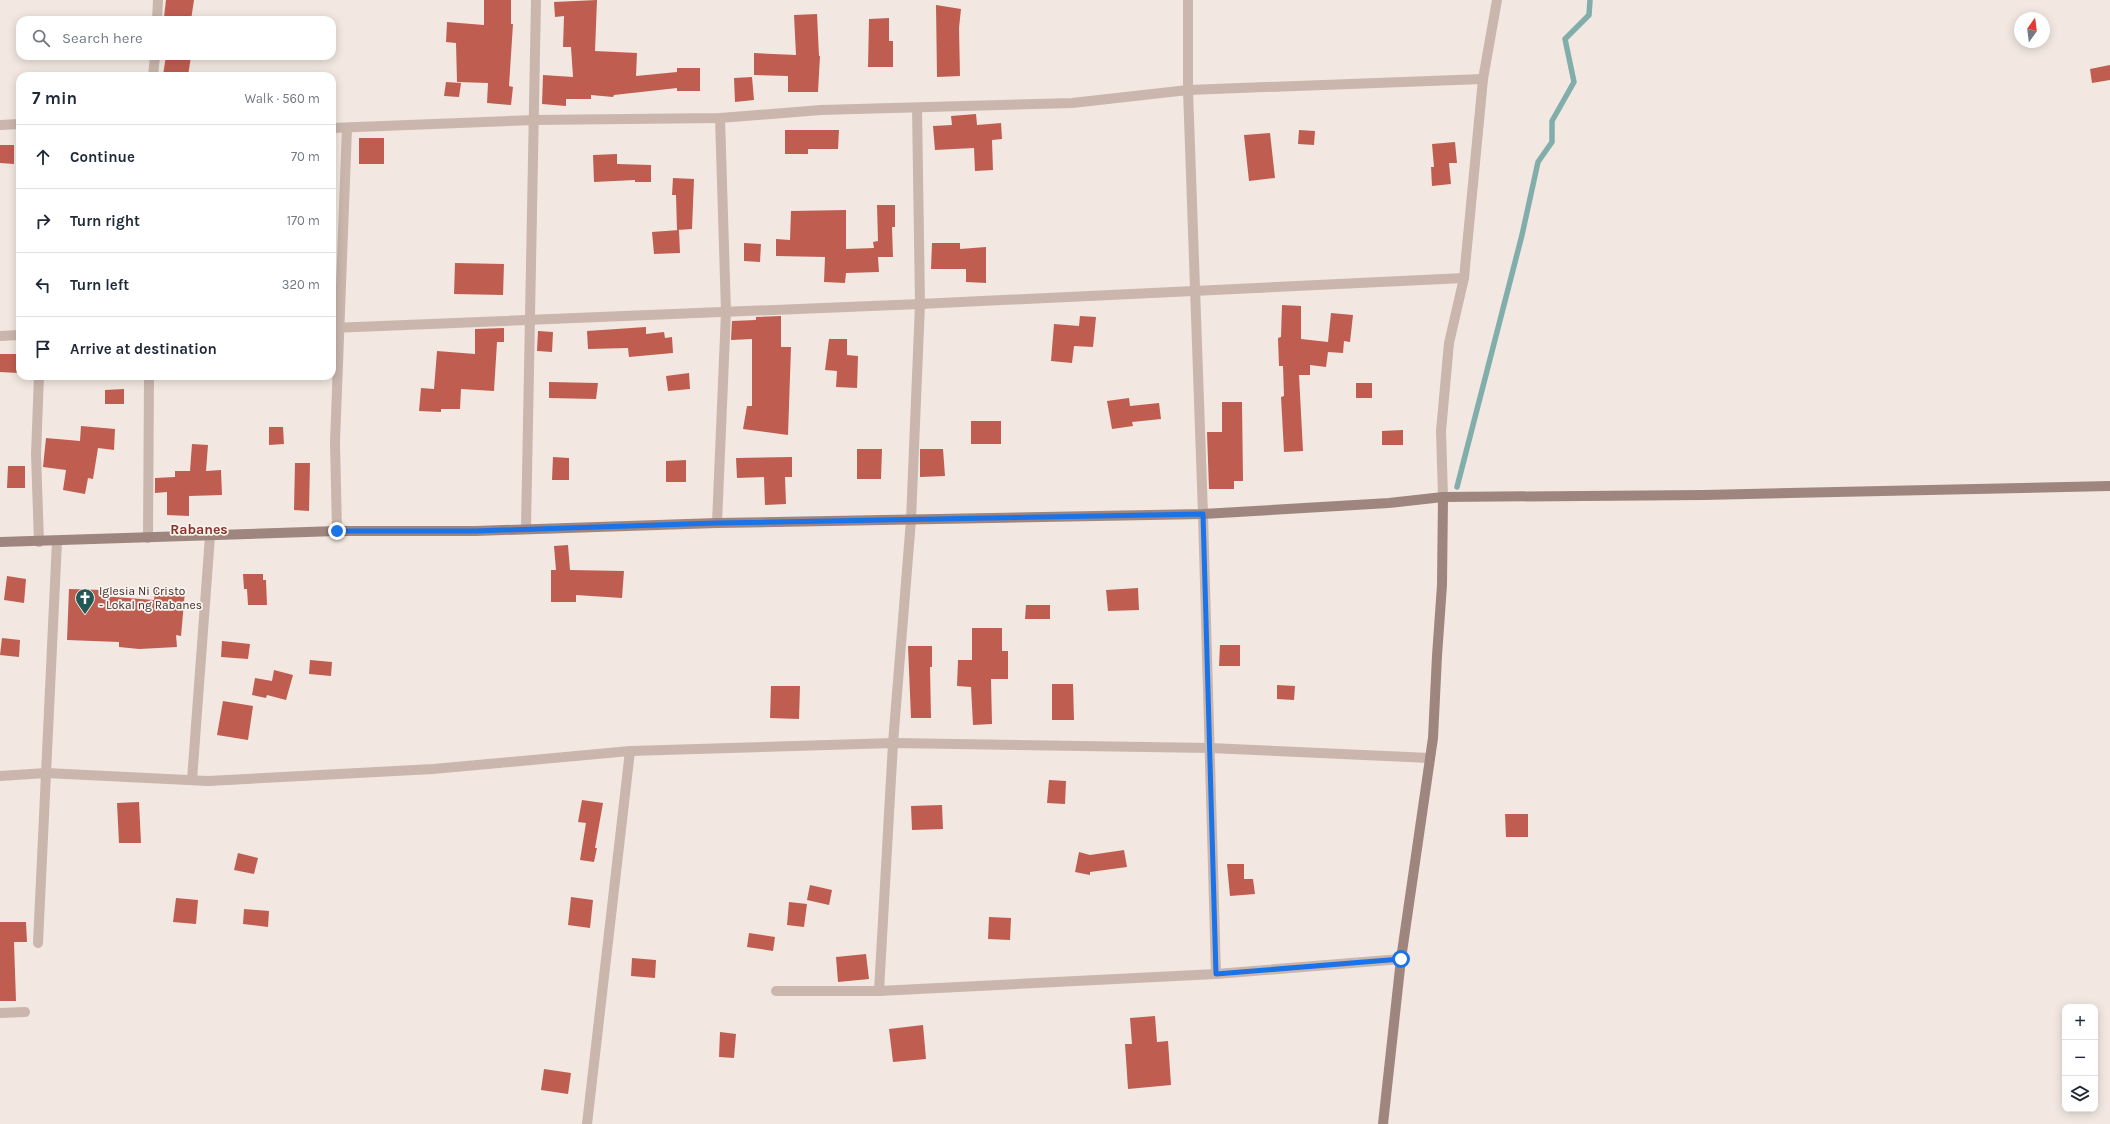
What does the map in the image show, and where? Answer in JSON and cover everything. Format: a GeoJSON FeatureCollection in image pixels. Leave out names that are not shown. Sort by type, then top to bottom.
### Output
{"type":"FeatureCollection","features":[{"type":"Feature","properties":{"kind":"street"},"geometry":{"type":"LineString","coordinates":[[157,16],[158,0]]}},
{"type":"Feature","properties":{"kind":"street"},"geometry":{"type":"LineString","coordinates":[[526,528],[536,0]]}},
{"type":"Feature","properties":{"kind":"street"},"geometry":{"type":"LineString","coordinates":[[1188,0],[1188,90],[1196,289],[1216,974]]}},
{"type":"Feature","properties":{"kind":"street"},"geometry":{"type":"LineString","coordinates":[[1383,1124],[1401,959],[1433,738],[1442,585],[1443,497],[1441,431],[1449,343],[1464,278],[1483,79],[1497,0]]}},
{"type":"Feature","properties":{"kind":"street"},"geometry":{"type":"LineString","coordinates":[[153,72],[155,60]]}},
{"type":"Feature","properties":{"kind":"street"},"geometry":{"type":"LineString","coordinates":[[336,128],[534,120],[720,118],[821,110],[1072,103],[1188,90],[1483,79]]}},
{"type":"Feature","properties":{"kind":"street"},"geometry":{"type":"LineString","coordinates":[[879,991],[893,743],[911,520],[920,304],[917,108]]}},
{"type":"Feature","properties":{"kind":"street"},"geometry":{"type":"LineString","coordinates":[[717,523],[726,312],[720,118]]}},
{"type":"Feature","properties":{"kind":"street"},"geometry":{"type":"LineString","coordinates":[[0,125],[16,124]]}},
{"type":"Feature","properties":{"kind":"street"},"geometry":{"type":"LineString","coordinates":[[347,128],[336,328],[920,304],[1196,289],[1464,278]]}},
{"type":"Feature","properties":{"kind":"street"},"geometry":{"type":"LineString","coordinates":[[0,336],[16,336]]}},
{"type":"Feature","properties":{"kind":"street"},"geometry":{"type":"LineString","coordinates":[[39,380],[36,454],[39,542]]}},
{"type":"Feature","properties":{"kind":"street"},"geometry":{"type":"LineString","coordinates":[[148,380],[148,538]]}},
{"type":"Feature","properties":{"kind":"street"},"geometry":{"type":"LineString","coordinates":[[336,380],[337,531]]}},
{"type":"Feature","properties":{"kind":"street"},"geometry":{"type":"LineString","coordinates":[[0,542],[39,542],[337,531],[475,531],[526,528],[717,523],[1203,514],[1389,503],[1443,497],[1703,496],[2110,486]]}},
{"type":"Feature","properties":{"kind":"street"},"geometry":{"type":"LineString","coordinates":[[192,780],[210,536]]}},
{"type":"Feature","properties":{"kind":"street"},"geometry":{"type":"LineString","coordinates":[[38,943],[57,541]]}},
{"type":"Feature","properties":{"kind":"street"},"geometry":{"type":"LineString","coordinates":[[0,776],[46,773],[208,781],[433,770],[630,751],[893,743],[1210,748],[1430,758]]}},
{"type":"Feature","properties":{"kind":"street"},"geometry":{"type":"LineString","coordinates":[[587,1124],[630,751]]}},
{"type":"Feature","properties":{"kind":"street"},"geometry":{"type":"LineString","coordinates":[[776,991],[879,991],[1216,974],[1401,959]]}},
{"type":"Feature","properties":{"kind":"street"},"geometry":{"type":"LineString","coordinates":[[0,1013],[25,1012]]}},
{"type":"Feature","properties":{"kind":"building"},"geometry":{"type":"Polygon","coordinates":[[[166,0],[194,0],[192,16],[164,16],[166,0]]]}},
{"type":"Feature","properties":{"kind":"building"},"geometry":{"type":"Polygon","coordinates":[[[484,0],[511,0],[511,24],[513,24],[509,86],[513,87],[511,105],[487,103],[488,83],[457,82],[456,43],[446,42],[447,22],[484,25],[484,0]]]}},
{"type":"Feature","properties":{"kind":"building"},"geometry":{"type":"Polygon","coordinates":[[[597,0],[595,51],[637,53],[636,76],[677,72],[677,68],[700,68],[700,91],[677,91],[677,88],[614,95],[613,97],[591,95],[591,99],[566,99],[566,106],[542,104],[543,75],[573,77],[571,47],[563,47],[564,16],[555,17],[554,2],[597,0]]]}},
{"type":"Feature","properties":{"kind":"building"},"geometry":{"type":"Polygon","coordinates":[[[936,5],[961,9],[959,28],[960,76],[937,77],[936,5]]]}},
{"type":"Feature","properties":{"kind":"building"},"geometry":{"type":"Polygon","coordinates":[[[817,14],[820,56],[818,92],[788,92],[788,76],[754,75],[754,53],[796,55],[794,15],[817,14]]]}},
{"type":"Feature","properties":{"kind":"building"},"geometry":{"type":"Polygon","coordinates":[[[889,18],[889,41],[893,41],[893,67],[868,67],[869,19],[889,18]]]}},
{"type":"Feature","properties":{"kind":"building"},"geometry":{"type":"Polygon","coordinates":[[[165,60],[190,60],[189,72],[163,72],[165,60]]]}},
{"type":"Feature","properties":{"kind":"building"},"geometry":{"type":"Polygon","coordinates":[[[2110,65],[2110,80],[2092,83],[2090,69],[2110,65]]]}},
{"type":"Feature","properties":{"kind":"building"},"geometry":{"type":"Polygon","coordinates":[[[752,77],[754,100],[735,102],[734,78],[752,77]]]}},
{"type":"Feature","properties":{"kind":"building"},"geometry":{"type":"Polygon","coordinates":[[[446,82],[461,83],[459,97],[444,96],[446,82]]]}},
{"type":"Feature","properties":{"kind":"building"},"geometry":{"type":"Polygon","coordinates":[[[976,114],[977,125],[1001,123],[1002,139],[992,140],[993,170],[975,171],[974,148],[935,150],[933,126],[952,125],[951,116],[976,114]]]}},
{"type":"Feature","properties":{"kind":"building"},"geometry":{"type":"Polygon","coordinates":[[[785,130],[839,130],[838,149],[808,149],[808,154],[785,154],[785,130]]]}},
{"type":"Feature","properties":{"kind":"building"},"geometry":{"type":"Polygon","coordinates":[[[1299,130],[1315,131],[1314,145],[1298,144],[1299,130]]]}},
{"type":"Feature","properties":{"kind":"building"},"geometry":{"type":"Polygon","coordinates":[[[1270,133],[1275,178],[1249,181],[1244,135],[1270,133]]]}},
{"type":"Feature","properties":{"kind":"building"},"geometry":{"type":"Polygon","coordinates":[[[359,138],[384,138],[384,164],[359,164],[359,138]]]}},
{"type":"Feature","properties":{"kind":"building"},"geometry":{"type":"Polygon","coordinates":[[[1455,142],[1457,163],[1449,163],[1451,184],[1432,186],[1431,167],[1434,167],[1432,144],[1455,142]]]}},
{"type":"Feature","properties":{"kind":"building"},"geometry":{"type":"Polygon","coordinates":[[[0,145],[14,145],[14,164],[0,163],[0,145]]]}},
{"type":"Feature","properties":{"kind":"building"},"geometry":{"type":"Polygon","coordinates":[[[617,154],[617,164],[651,165],[651,182],[635,182],[635,180],[594,182],[593,155],[617,154]]]}},
{"type":"Feature","properties":{"kind":"building"},"geometry":{"type":"Polygon","coordinates":[[[673,178],[694,179],[692,229],[677,230],[676,195],[672,195],[673,178]]]}},
{"type":"Feature","properties":{"kind":"building"},"geometry":{"type":"Polygon","coordinates":[[[877,205],[895,205],[895,227],[892,227],[893,257],[878,257],[879,272],[846,273],[845,283],[824,282],[825,257],[776,256],[776,239],[790,240],[791,211],[846,210],[846,249],[874,248],[873,242],[878,241],[877,205]]]}},
{"type":"Feature","properties":{"kind":"building"},"geometry":{"type":"Polygon","coordinates":[[[679,230],[680,253],[654,254],[652,232],[679,230]]]}},
{"type":"Feature","properties":{"kind":"building"},"geometry":{"type":"Polygon","coordinates":[[[744,243],[761,244],[760,262],[744,261],[744,243]]]}},
{"type":"Feature","properties":{"kind":"building"},"geometry":{"type":"Polygon","coordinates":[[[932,243],[960,243],[960,249],[986,247],[986,283],[966,282],[966,269],[931,269],[932,243]]]}},
{"type":"Feature","properties":{"kind":"building"},"geometry":{"type":"Polygon","coordinates":[[[455,263],[504,264],[503,295],[454,294],[455,263]]]}},
{"type":"Feature","properties":{"kind":"building"},"geometry":{"type":"Polygon","coordinates":[[[1282,305],[1301,306],[1301,339],[1328,342],[1331,313],[1353,315],[1350,342],[1344,341],[1343,353],[1328,352],[1326,367],[1310,365],[1310,375],[1299,375],[1303,451],[1284,452],[1281,397],[1284,396],[1283,366],[1279,366],[1278,338],[1281,337],[1282,305]]]}},
{"type":"Feature","properties":{"kind":"building"},"geometry":{"type":"Polygon","coordinates":[[[781,316],[781,347],[791,347],[788,435],[743,429],[747,406],[752,406],[752,339],[731,340],[732,321],[756,320],[756,317],[781,316]]]}},
{"type":"Feature","properties":{"kind":"building"},"geometry":{"type":"Polygon","coordinates":[[[1080,316],[1096,317],[1093,347],[1074,346],[1072,363],[1051,361],[1054,324],[1079,326],[1080,316]]]}},
{"type":"Feature","properties":{"kind":"building"},"geometry":{"type":"Polygon","coordinates":[[[646,327],[646,334],[664,332],[665,338],[672,337],[673,353],[629,357],[628,348],[588,349],[587,331],[646,327]]]}},
{"type":"Feature","properties":{"kind":"building"},"geometry":{"type":"Polygon","coordinates":[[[504,328],[504,342],[497,342],[494,391],[461,389],[460,409],[441,409],[441,412],[419,411],[421,388],[434,389],[437,351],[475,354],[475,329],[504,328]]]}},
{"type":"Feature","properties":{"kind":"building"},"geometry":{"type":"Polygon","coordinates":[[[538,331],[553,332],[552,352],[537,351],[538,331]]]}},
{"type":"Feature","properties":{"kind":"building"},"geometry":{"type":"Polygon","coordinates":[[[829,339],[847,339],[847,355],[858,356],[857,388],[836,387],[837,371],[825,370],[829,339]]]}},
{"type":"Feature","properties":{"kind":"building"},"geometry":{"type":"Polygon","coordinates":[[[0,354],[16,354],[16,373],[0,372],[0,354]]]}},
{"type":"Feature","properties":{"kind":"building"},"geometry":{"type":"Polygon","coordinates":[[[689,373],[690,389],[668,391],[666,376],[689,373]]]}},
{"type":"Feature","properties":{"kind":"building"},"geometry":{"type":"Polygon","coordinates":[[[549,382],[598,383],[596,399],[549,398],[549,382]]]}},
{"type":"Feature","properties":{"kind":"building"},"geometry":{"type":"Polygon","coordinates":[[[1356,383],[1372,383],[1372,398],[1356,398],[1356,383]]]}},
{"type":"Feature","properties":{"kind":"building"},"geometry":{"type":"Polygon","coordinates":[[[124,389],[124,404],[105,404],[105,390],[124,389]]]}},
{"type":"Feature","properties":{"kind":"building"},"geometry":{"type":"Polygon","coordinates":[[[1129,398],[1130,406],[1159,403],[1161,419],[1132,422],[1133,426],[1112,429],[1107,401],[1129,398]]]}},
{"type":"Feature","properties":{"kind":"building"},"geometry":{"type":"Polygon","coordinates":[[[1222,402],[1242,402],[1243,481],[1234,481],[1234,489],[1209,489],[1207,432],[1222,432],[1222,402]]]}},
{"type":"Feature","properties":{"kind":"building"},"geometry":{"type":"Polygon","coordinates":[[[971,421],[1001,421],[1001,444],[971,444],[971,421]]]}},
{"type":"Feature","properties":{"kind":"building"},"geometry":{"type":"Polygon","coordinates":[[[81,426],[115,429],[114,450],[98,448],[93,479],[88,478],[85,494],[63,490],[66,470],[43,467],[46,438],[80,441],[81,426]]]}},
{"type":"Feature","properties":{"kind":"building"},"geometry":{"type":"Polygon","coordinates":[[[269,427],[283,427],[284,444],[269,445],[269,427]]]}},
{"type":"Feature","properties":{"kind":"building"},"geometry":{"type":"Polygon","coordinates":[[[1403,430],[1403,445],[1382,445],[1382,431],[1403,430]]]}},
{"type":"Feature","properties":{"kind":"building"},"geometry":{"type":"Polygon","coordinates":[[[192,444],[208,445],[206,471],[221,470],[222,495],[189,496],[189,516],[167,515],[167,492],[155,493],[155,478],[175,477],[175,471],[190,471],[192,444]]]}},
{"type":"Feature","properties":{"kind":"building"},"geometry":{"type":"Polygon","coordinates":[[[857,449],[882,449],[881,479],[857,479],[857,449]]]}},
{"type":"Feature","properties":{"kind":"building"},"geometry":{"type":"Polygon","coordinates":[[[920,449],[943,449],[945,476],[920,477],[920,449]]]}},
{"type":"Feature","properties":{"kind":"building"},"geometry":{"type":"Polygon","coordinates":[[[553,457],[569,458],[569,480],[552,480],[553,457]]]}},
{"type":"Feature","properties":{"kind":"building"},"geometry":{"type":"Polygon","coordinates":[[[792,457],[792,477],[785,477],[786,504],[765,505],[764,477],[737,478],[736,458],[792,457]]]}},
{"type":"Feature","properties":{"kind":"building"},"geometry":{"type":"Polygon","coordinates":[[[686,460],[686,482],[666,482],[666,461],[686,460]]]}},
{"type":"Feature","properties":{"kind":"building"},"geometry":{"type":"Polygon","coordinates":[[[295,463],[310,463],[309,511],[294,510],[295,463]]]}},
{"type":"Feature","properties":{"kind":"building"},"geometry":{"type":"Polygon","coordinates":[[[8,466],[25,466],[25,488],[7,488],[8,466]]]}},
{"type":"Feature","properties":{"kind":"building"},"geometry":{"type":"Polygon","coordinates":[[[568,545],[570,570],[624,571],[622,598],[576,595],[576,602],[551,602],[551,570],[556,570],[554,546],[568,545]]]}},
{"type":"Feature","properties":{"kind":"building"},"geometry":{"type":"Polygon","coordinates":[[[243,574],[263,574],[263,580],[266,580],[267,605],[248,605],[247,589],[244,589],[243,574]]]}},
{"type":"Feature","properties":{"kind":"building"},"geometry":{"type":"Polygon","coordinates":[[[7,576],[26,579],[24,603],[4,600],[7,576]]]}},
{"type":"Feature","properties":{"kind":"building"},"geometry":{"type":"Polygon","coordinates":[[[1138,588],[1139,610],[1108,611],[1106,590],[1138,588]]]}},
{"type":"Feature","properties":{"kind":"building"},"geometry":{"type":"Polygon","coordinates":[[[69,589],[102,590],[102,596],[154,600],[155,589],[185,591],[181,636],[176,635],[177,647],[139,649],[119,647],[119,642],[67,640],[69,589]]]}},
{"type":"Feature","properties":{"kind":"building"},"geometry":{"type":"Polygon","coordinates":[[[1026,605],[1050,605],[1050,619],[1025,619],[1026,605]]]}},
{"type":"Feature","properties":{"kind":"building"},"geometry":{"type":"Polygon","coordinates":[[[972,628],[1002,628],[1002,651],[1008,651],[1008,679],[991,679],[992,724],[973,725],[971,687],[957,686],[958,660],[972,660],[972,628]]]}},
{"type":"Feature","properties":{"kind":"building"},"geometry":{"type":"Polygon","coordinates":[[[2,638],[20,640],[19,657],[0,655],[2,638]]]}},
{"type":"Feature","properties":{"kind":"building"},"geometry":{"type":"Polygon","coordinates":[[[222,641],[250,644],[248,659],[221,657],[222,641]]]}},
{"type":"Feature","properties":{"kind":"building"},"geometry":{"type":"Polygon","coordinates":[[[1220,645],[1240,645],[1240,666],[1219,666],[1220,645]]]}},
{"type":"Feature","properties":{"kind":"building"},"geometry":{"type":"Polygon","coordinates":[[[908,646],[932,646],[932,667],[930,667],[931,718],[911,718],[908,646]]]}},
{"type":"Feature","properties":{"kind":"building"},"geometry":{"type":"Polygon","coordinates":[[[310,660],[332,662],[331,676],[309,674],[310,660]]]}},
{"type":"Feature","properties":{"kind":"building"},"geometry":{"type":"Polygon","coordinates":[[[274,670],[293,675],[286,700],[267,695],[266,698],[252,695],[255,678],[272,681],[274,670]]]}},
{"type":"Feature","properties":{"kind":"building"},"geometry":{"type":"Polygon","coordinates":[[[1052,684],[1073,684],[1074,720],[1052,720],[1052,684]]]}},
{"type":"Feature","properties":{"kind":"building"},"geometry":{"type":"Polygon","coordinates":[[[1277,685],[1295,686],[1294,700],[1277,699],[1277,685]]]}},
{"type":"Feature","properties":{"kind":"building"},"geometry":{"type":"Polygon","coordinates":[[[771,686],[800,686],[799,719],[770,718],[771,686]]]}},
{"type":"Feature","properties":{"kind":"building"},"geometry":{"type":"Polygon","coordinates":[[[223,701],[253,706],[248,740],[217,735],[223,701]]]}},
{"type":"Feature","properties":{"kind":"building"},"geometry":{"type":"Polygon","coordinates":[[[1049,780],[1066,781],[1065,804],[1047,803],[1049,780]]]}},
{"type":"Feature","properties":{"kind":"building"},"geometry":{"type":"Polygon","coordinates":[[[582,800],[603,803],[594,862],[580,860],[586,823],[578,822],[582,800]]]}},
{"type":"Feature","properties":{"kind":"building"},"geometry":{"type":"Polygon","coordinates":[[[139,802],[141,843],[119,843],[117,803],[139,802]]]}},
{"type":"Feature","properties":{"kind":"building"},"geometry":{"type":"Polygon","coordinates":[[[942,805],[943,829],[912,830],[911,806],[942,805]]]}},
{"type":"Feature","properties":{"kind":"building"},"geometry":{"type":"Polygon","coordinates":[[[1505,814],[1528,814],[1528,837],[1506,837],[1505,814]]]}},
{"type":"Feature","properties":{"kind":"building"},"geometry":{"type":"Polygon","coordinates":[[[1124,850],[1127,867],[1090,872],[1090,875],[1075,872],[1079,852],[1090,855],[1124,850]]]}},
{"type":"Feature","properties":{"kind":"building"},"geometry":{"type":"Polygon","coordinates":[[[238,853],[258,858],[254,874],[234,870],[238,853]]]}},
{"type":"Feature","properties":{"kind":"building"},"geometry":{"type":"Polygon","coordinates":[[[1227,864],[1244,864],[1244,879],[1253,879],[1255,894],[1230,896],[1227,864]]]}},
{"type":"Feature","properties":{"kind":"building"},"geometry":{"type":"Polygon","coordinates":[[[810,885],[832,890],[829,905],[807,900],[810,885]]]}},
{"type":"Feature","properties":{"kind":"building"},"geometry":{"type":"Polygon","coordinates":[[[571,897],[593,900],[590,928],[568,925],[571,897]]]}},
{"type":"Feature","properties":{"kind":"building"},"geometry":{"type":"Polygon","coordinates":[[[176,898],[198,900],[196,924],[173,922],[176,898]]]}},
{"type":"Feature","properties":{"kind":"building"},"geometry":{"type":"Polygon","coordinates":[[[789,902],[807,904],[804,927],[787,925],[789,902]]]}},
{"type":"Feature","properties":{"kind":"building"},"geometry":{"type":"Polygon","coordinates":[[[244,909],[269,911],[268,927],[243,924],[244,909]]]}},
{"type":"Feature","properties":{"kind":"building"},"geometry":{"type":"Polygon","coordinates":[[[989,917],[1011,918],[1010,940],[988,939],[989,917]]]}},
{"type":"Feature","properties":{"kind":"building"},"geometry":{"type":"Polygon","coordinates":[[[0,922],[26,922],[27,942],[14,942],[16,1001],[0,1001],[0,922]]]}},
{"type":"Feature","properties":{"kind":"building"},"geometry":{"type":"Polygon","coordinates":[[[749,933],[775,937],[773,951],[747,947],[749,933]]]}},
{"type":"Feature","properties":{"kind":"building"},"geometry":{"type":"Polygon","coordinates":[[[866,954],[869,979],[838,982],[836,957],[866,954]]]}},
{"type":"Feature","properties":{"kind":"building"},"geometry":{"type":"Polygon","coordinates":[[[632,958],[656,960],[655,978],[631,976],[632,958]]]}},
{"type":"Feature","properties":{"kind":"building"},"geometry":{"type":"Polygon","coordinates":[[[1155,1016],[1157,1042],[1168,1041],[1171,1085],[1128,1089],[1125,1044],[1132,1044],[1130,1018],[1155,1016]]]}},
{"type":"Feature","properties":{"kind":"building"},"geometry":{"type":"Polygon","coordinates":[[[923,1025],[926,1059],[893,1062],[889,1029],[923,1025]]]}},
{"type":"Feature","properties":{"kind":"building"},"geometry":{"type":"Polygon","coordinates":[[[720,1032],[736,1034],[734,1058],[719,1057],[720,1032]]]}},
{"type":"Feature","properties":{"kind":"building"},"geometry":{"type":"Polygon","coordinates":[[[544,1069],[571,1073],[568,1094],[541,1090],[544,1069]]]}},
{"type":"Feature","properties":{"kind":"waterway"},"geometry":{"type":"LineString","coordinates":[[1457,487],[1522,235],[1538,162],[1552,142],[1552,121],[1574,82],[1565,39],[1589,15],[1590,0]]}},
{"type":"Feature","properties":{"kind":"place","name":"Iglesia Ni Cristo - Lokal ng Rabanes"},"geometry":{"type":"Point","coordinates":[85,615]}},
{"type":"Feature","properties":{"kind":"district","name":"Rabanes"},"geometry":{"type":"Point","coordinates":[199,529]}},
{"type":"Feature","properties":{"kind":"route"},"geometry":{"type":"LineString","coordinates":[[337,531],[475,531],[526,528],[717,523],[857,522],[1203,514],[1216,974],[1401,959]]}}]}
